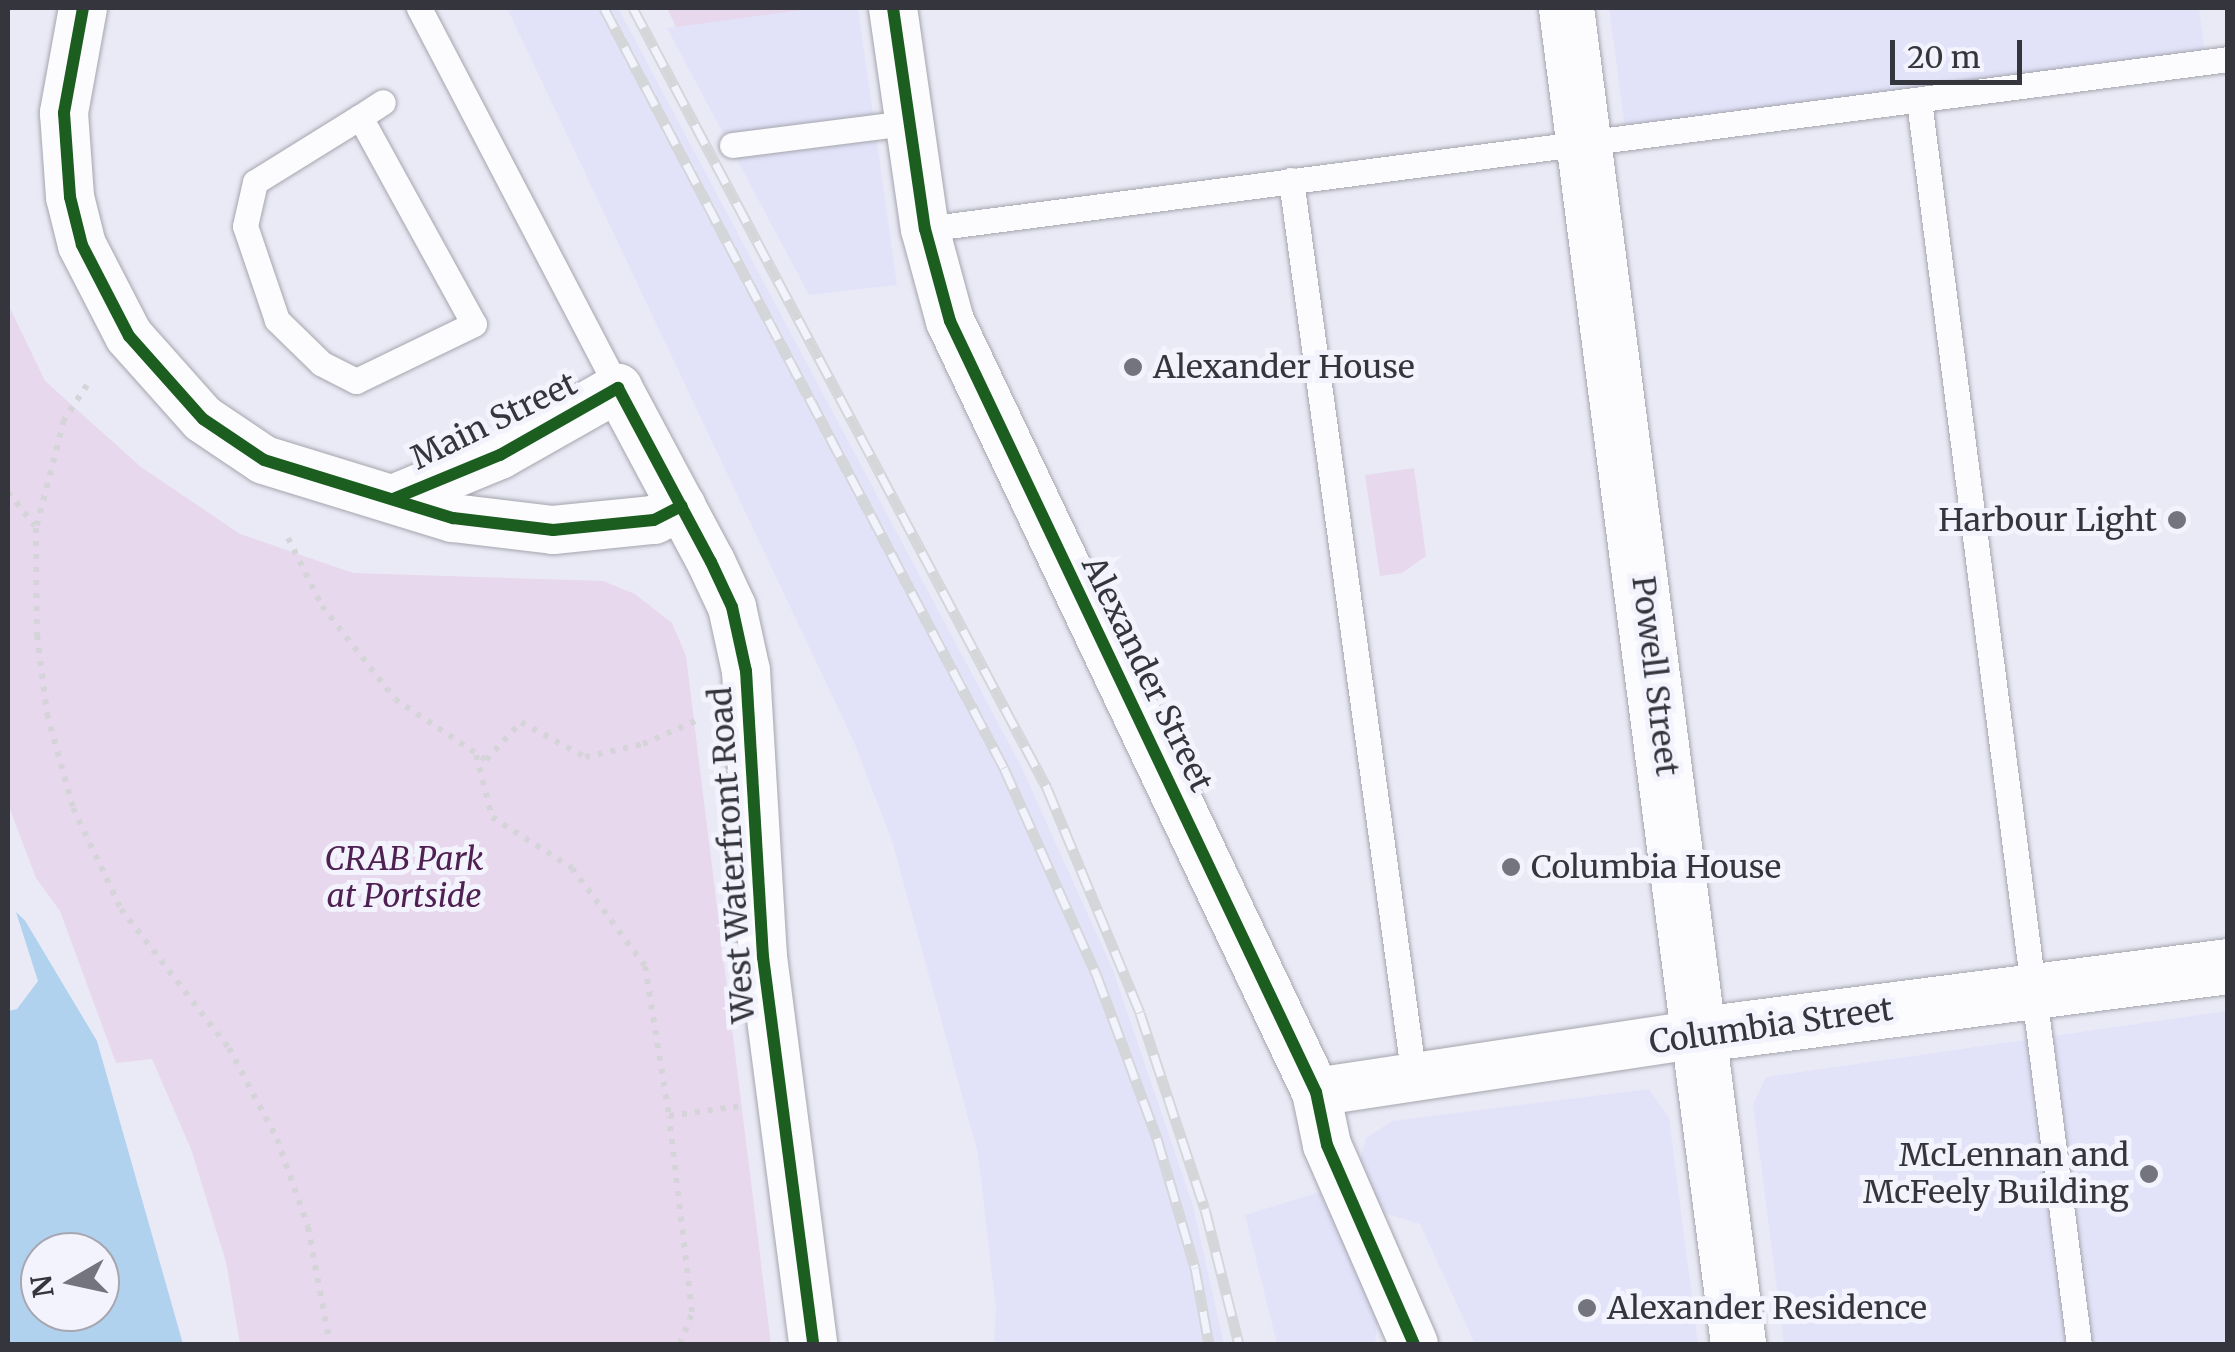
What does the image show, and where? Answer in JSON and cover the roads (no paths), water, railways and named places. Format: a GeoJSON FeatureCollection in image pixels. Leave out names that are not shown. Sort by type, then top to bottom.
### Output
{"type":"FeatureCollection","features":[{"type":"Feature","properties":{"kind":"main road","name":"Powell Street"},"geometry":{"type":"LineString","coordinates":[[1566,8],[1738,1344]]}},
{"type":"Feature","properties":{"kind":"main road","name":"Columbia Street"},"geometry":{"type":"LineString","coordinates":[[1701,1034],[2228,966]]}},
{"type":"Feature","properties":{"kind":"street","name":"Main Street"},"geometry":{"type":"LineString","coordinates":[[83,8],[64,113],[70,197],[82,245],[129,336],[203,420],[234,442],[297,473],[452,518],[553,530],[654,520],[682,506]]}},
{"type":"Feature","properties":{"kind":"street","name":"Alexander Street"},"geometry":{"type":"LineString","coordinates":[[893,8],[925,228],[950,321],[1316,1092],[1326,1145],[1414,1344]]}},
{"type":"Feature","properties":{"kind":"street","name":"Main Street"},"geometry":{"type":"LineString","coordinates":[[392,499],[500,455],[618,388]]}},
{"type":"Feature","properties":{"kind":"street","name":"West Waterfront Road"},"geometry":{"type":"LineString","coordinates":[[618,388],[732,607],[746,671],[764,956],[813,1344]]}},
{"type":"Feature","properties":{"kind":"street","name":"Columbia Street"},"geometry":{"type":"LineString","coordinates":[[1316,1092],[1701,1034]]}},
{"type":"Feature","properties":{"kind":"lane"},"geometry":{"type":"LineString","coordinates":[[419,8],[618,388]]}},
{"type":"Feature","properties":{"kind":"lane"},"geometry":{"type":"LineString","coordinates":[[925,228],[2228,59]]}},
{"type":"Feature","properties":{"kind":"lane"},"geometry":{"type":"LineString","coordinates":[[1919,101],[2079,1344]]}},
{"type":"Feature","properties":{"kind":"lane"},"geometry":{"type":"LineString","coordinates":[[360,117],[474,324],[356,382],[322,363],[277,320],[252,262],[245,226],[256,182],[383,102]]}},
{"type":"Feature","properties":{"kind":"lane"},"geometry":{"type":"LineString","coordinates":[[732,145],[908,123]]}},
{"type":"Feature","properties":{"kind":"lane"},"geometry":{"type":"LineString","coordinates":[[1292,180],[1414,1078]]}},
{"type":"Feature","properties":{"kind":"railway"},"geometry":{"type":"LineString","coordinates":[[604,8],[1004,768],[1097,976],[1157,1138],[1195,1268],[1209,1344]]}},
{"type":"Feature","properties":{"kind":"railway"},"geometry":{"type":"LineString","coordinates":[[633,8],[1047,788],[1140,1013],[1205,1209],[1239,1344]]}},
{"type":"Feature","properties":{"kind":"place","name":"Alexander House"},"geometry":{"type":"Point","coordinates":[1133,367]}},
{"type":"Feature","properties":{"kind":"place","name":"Harbour Light"},"geometry":{"type":"Point","coordinates":[2177,520]}},
{"type":"Feature","properties":{"kind":"place","name":"Columbia House"},"geometry":{"type":"Point","coordinates":[1511,867]}},
{"type":"Feature","properties":{"kind":"place","name":"McLennan and McFeely Building"},"geometry":{"type":"Point","coordinates":[2149,1174]}},
{"type":"Feature","properties":{"kind":"place","name":"Alexander Residence"},"geometry":{"type":"Point","coordinates":[1587,1308]}},
{"type":"Feature","properties":{"kind":"park label","name":"CRAB Park at Portside"},"geometry":{"type":"Point","coordinates":[404,878]}}]}
